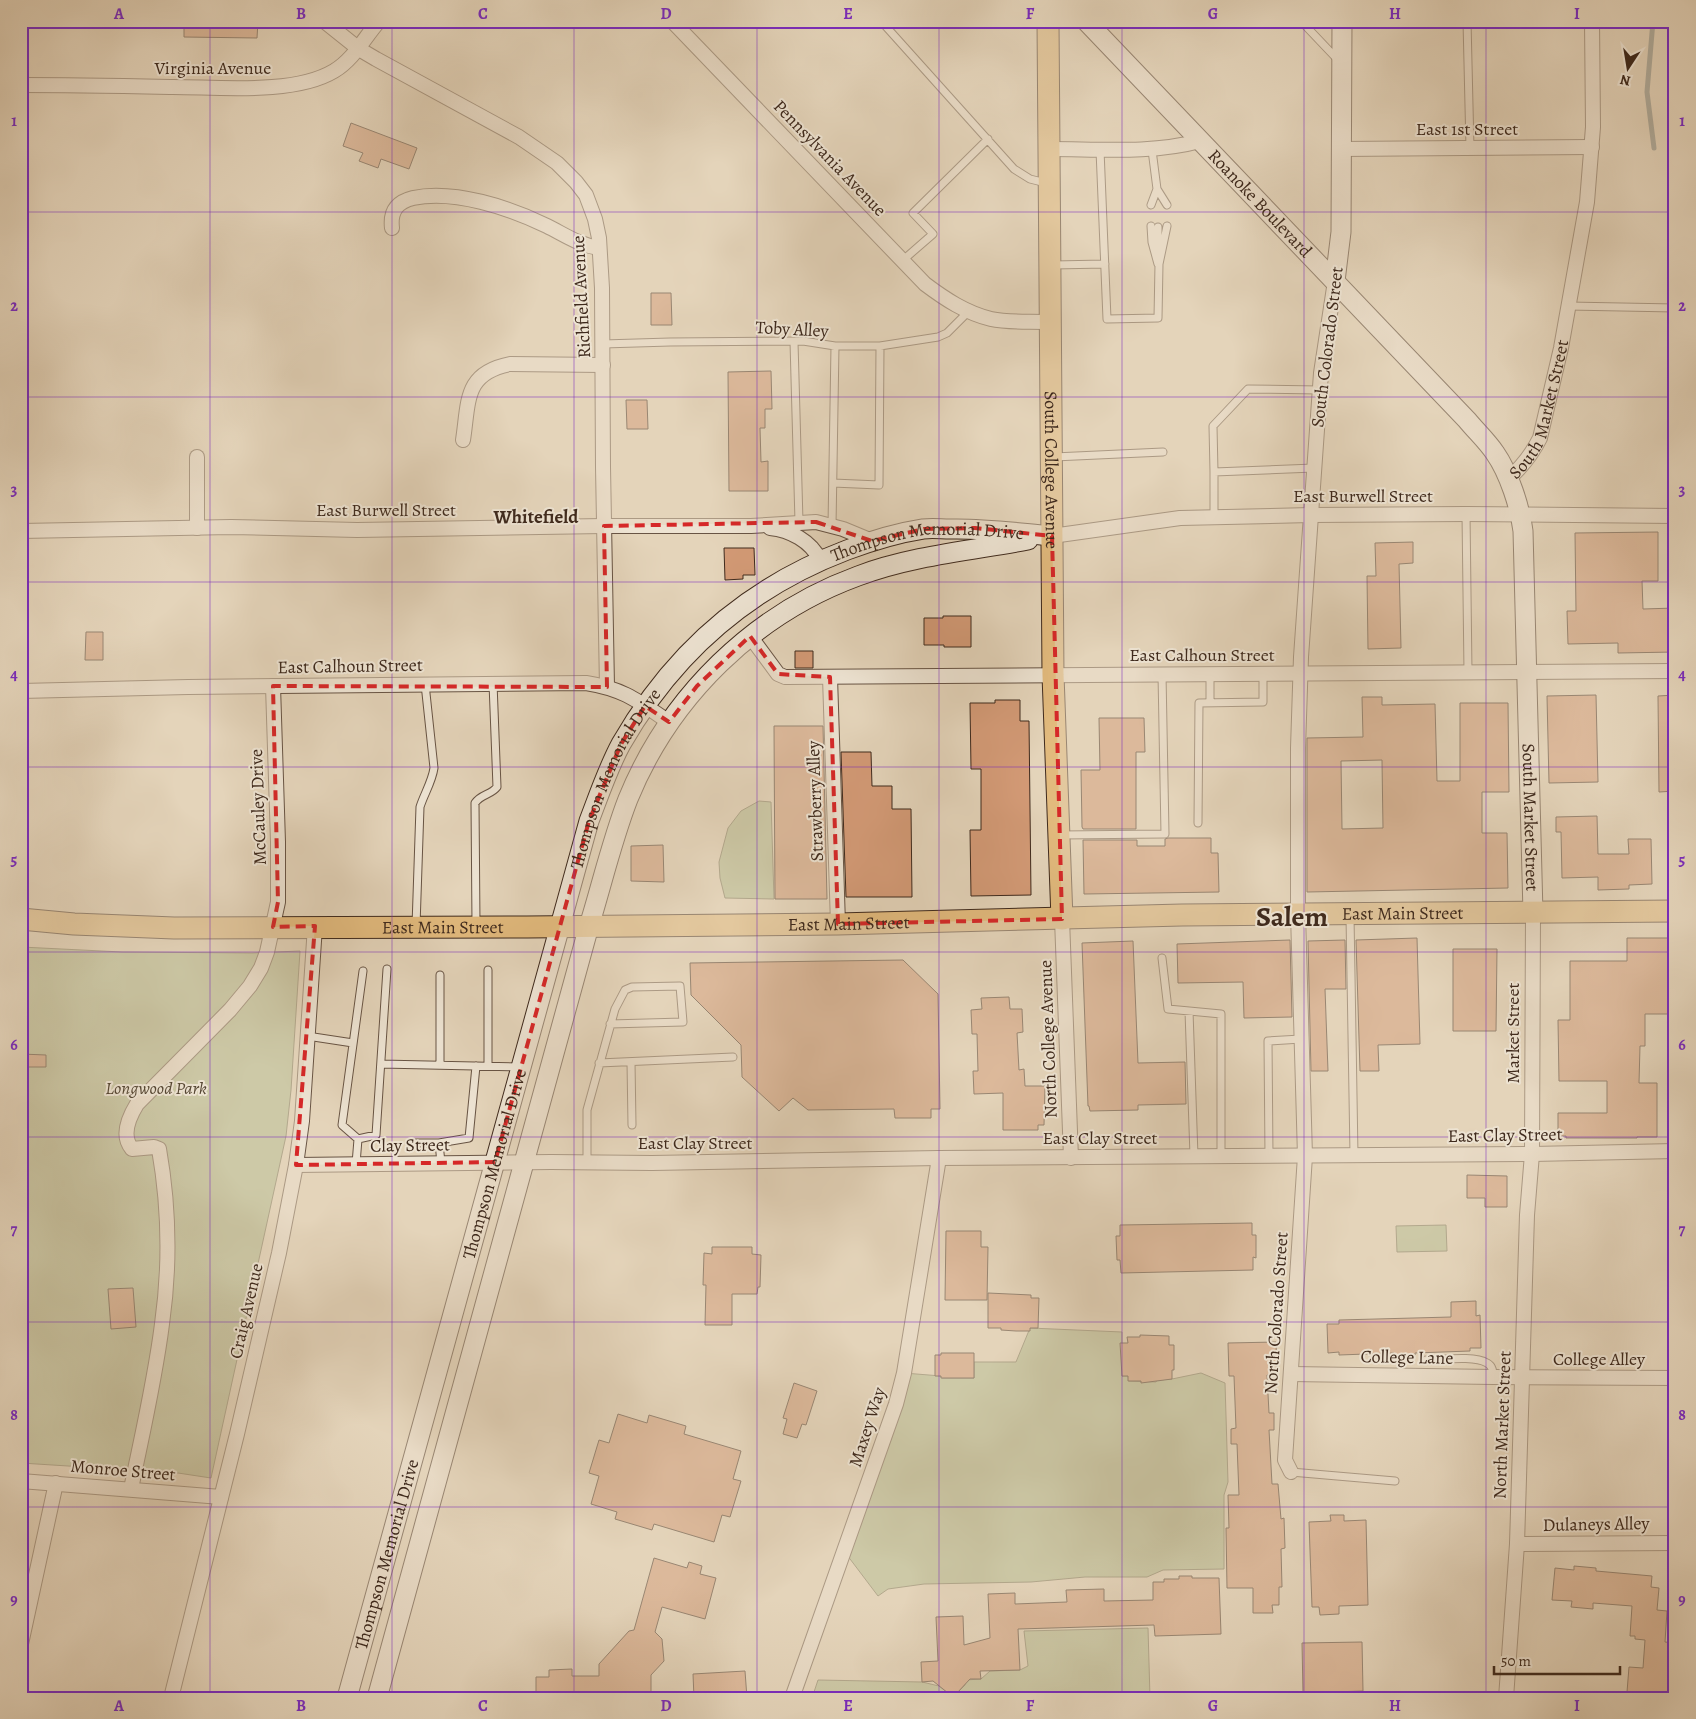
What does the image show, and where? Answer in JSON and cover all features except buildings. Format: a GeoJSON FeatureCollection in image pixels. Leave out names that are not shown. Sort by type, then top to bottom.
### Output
{"type":"FeatureCollection","features":[{"type":"Feature","properties":{"kind":"main road","name":"South College Avenue"},"geometry":{"type":"LineString","coordinates":[[1048,21],[1053,675],[1062,919]]}},
{"type":"Feature","properties":{"kind":"main road","name":"Roanoke Boulevard"},"geometry":{"type":"LineString","coordinates":[[1086,21],[1467,420],[1496,454],[1508,479]]}},
{"type":"Feature","properties":{"kind":"main road","name":"South Colorado Street"},"geometry":{"type":"LineString","coordinates":[[1335,281],[1341,232],[1342,21]]}},
{"type":"Feature","properties":{"kind":"main road","name":"South Market Street"},"geometry":{"type":"LineString","coordinates":[[1508,479],[1521,514],[1533,913]]}},
{"type":"Feature","properties":{"kind":"main road","name":"Thompson Memorial Drive"},"geometry":{"type":"LineString","coordinates":[[347,1698],[589,821],[605,778],[621,744],[664,681],[693,648],[721,623],[759,594],[820,560],[872,541],[924,529],[975,528],[1052,536]]}},
{"type":"Feature","properties":{"kind":"main road","name":"Thompson Memorial Drive"},"geometry":{"type":"LineString","coordinates":[[377,1698],[589,926],[628,799],[643,766],[669,722],[697,686],[750,636],[787,610],[822,591],[859,575],[918,560],[1052,536]]}},
{"type":"Feature","properties":{"kind":"main road","name":"East Main Street"},"geometry":{"type":"LineString","coordinates":[[21,919],[74,924],[165,927],[476,927],[838,924],[1182,915],[1675,912]]}},
{"type":"Feature","properties":{"kind":"street","name":"Richfield Avenue"},"geometry":{"type":"LineString","coordinates":[[324,21],[359,49],[519,137],[557,163],[586,195],[595,219],[602,288],[607,687]]}},
{"type":"Feature","properties":{"kind":"street","name":"Virginia Avenue"},"geometry":{"type":"LineString","coordinates":[[21,85],[247,88],[286,86],[310,81],[333,72],[348,61],[359,49],[379,21]]}},
{"type":"Feature","properties":{"kind":"street","name":"Pennsylvania Avenue"},"geometry":{"type":"LineString","coordinates":[[672,21],[925,284],[945,299],[968,311],[991,319],[1049,322]]}},
{"type":"Feature","properties":{"kind":"street","name":"South Market Street"},"geometry":{"type":"LineString","coordinates":[[1508,479],[1520,469],[1540,438],[1561,348],[1587,202],[1592,147],[1592,21]]}},
{"type":"Feature","properties":{"kind":"street"},"geometry":{"type":"LineString","coordinates":[[1049,149],[1152,150],[1177,147],[1200,141]]}},
{"type":"Feature","properties":{"kind":"street","name":"East 1st Street"},"geometry":{"type":"LineString","coordinates":[[1341,149],[1592,147]]}},
{"type":"Feature","properties":{"kind":"street"},"geometry":{"type":"LineString","coordinates":[[392,228],[391,219],[393,211],[399,204],[422,196],[441,196],[480,202],[507,209],[547,226],[573,241],[599,248]]}},
{"type":"Feature","properties":{"kind":"street","name":"South Colorado Street"},"geometry":{"type":"LineString","coordinates":[[1298,914],[1298,748],[1301,673],[1320,390],[1335,281]]}},
{"type":"Feature","properties":{"kind":"street"},"geometry":{"type":"LineString","coordinates":[[463,440],[470,393],[476,380],[496,366],[510,364],[603,365]]}},
{"type":"Feature","properties":{"kind":"street"},"geometry":{"type":"LineString","coordinates":[[197,458],[197,528]]}},
{"type":"Feature","properties":{"kind":"street","name":"East Burwell Street"},"geometry":{"type":"LineString","coordinates":[[1052,536],[1180,518],[1466,514],[1675,516]]}},
{"type":"Feature","properties":{"kind":"street","name":"East Burwell Street"},"geometry":{"type":"LineString","coordinates":[[21,531],[197,528],[357,530],[751,526],[816,522],[872,541]]}},
{"type":"Feature","properties":{"kind":"street","name":"East Burwell Street"},"geometry":{"type":"LineString","coordinates":[[751,526],[774,528],[796,535],[808,543],[820,560]]}},
{"type":"Feature","properties":{"kind":"street","name":"East Calhoun Street"},"geometry":{"type":"LineString","coordinates":[[750,636],[778,674],[785,677],[1675,670]]}},
{"type":"Feature","properties":{"kind":"street","name":"Strawberry Alley"},"geometry":{"type":"LineString","coordinates":[[830,677],[838,924]]}},
{"type":"Feature","properties":{"kind":"street","name":"East Calhoun Street"},"geometry":{"type":"LineString","coordinates":[[21,691],[493,683],[586,684],[607,687],[626,693],[669,722]]}},
{"type":"Feature","properties":{"kind":"street","name":"McCauley Drive"},"geometry":{"type":"LineString","coordinates":[[131,1489],[162,1324],[167,1272],[166,1217],[158,1149],[154,1147],[132,1149],[128,1145],[127,1129],[130,1116],[136,1104],[230,1010],[250,986],[261,968],[267,952],[278,902],[273,686]]}},
{"type":"Feature","properties":{"kind":"street","name":"Market Street"},"geometry":{"type":"LineString","coordinates":[[1532,1154],[1533,913]]}},
{"type":"Feature","properties":{"kind":"street","name":"North Colorado Street"},"geometry":{"type":"LineString","coordinates":[[1291,1472],[1285,1460],[1305,1156],[1298,914]]}},
{"type":"Feature","properties":{"kind":"street","name":"North College Avenue"},"geometry":{"type":"LineString","coordinates":[[1062,919],[1072,1158]]}},
{"type":"Feature","properties":{"kind":"street","name":"Craig Avenue"},"geometry":{"type":"LineString","coordinates":[[171,1698],[277,1262],[296,1165],[302,1120],[315,926]]}},
{"type":"Feature","properties":{"kind":"street","name":"East Clay Street"},"geometry":{"type":"LineString","coordinates":[[525,1162],[732,1162],[939,1158],[1675,1152]]}},
{"type":"Feature","properties":{"kind":"street","name":"North Market Street"},"geometry":{"type":"LineString","coordinates":[[1506,1698],[1517,1544],[1527,1225],[1532,1154]]}},
{"type":"Feature","properties":{"kind":"street","name":"Maxey Way"},"geometry":{"type":"LineString","coordinates":[[792,1698],[896,1404],[904,1373],[939,1158]]}},
{"type":"Feature","properties":{"kind":"street","name":"Clay Street"},"geometry":{"type":"LineString","coordinates":[[296,1165],[525,1162]]}},
{"type":"Feature","properties":{"kind":"street","name":"College Lane"},"geometry":{"type":"LineString","coordinates":[[1291,1374],[1523,1378]]}},
{"type":"Feature","properties":{"kind":"street","name":"College Alley"},"geometry":{"type":"LineString","coordinates":[[1523,1378],[1675,1378]]}},
{"type":"Feature","properties":{"kind":"street","name":"Monroe Street"},"geometry":{"type":"LineString","coordinates":[[21,1481],[221,1497]]}},
{"type":"Feature","properties":{"kind":"street"},"geometry":{"type":"LineString","coordinates":[[21,1644],[56,1483]]}},
{"type":"Feature","properties":{"kind":"street","name":"Dulaneys Alley"},"geometry":{"type":"LineString","coordinates":[[1517,1544],[1675,1543]]}},
{"type":"Feature","properties":{"kind":"lane"},"geometry":{"type":"LineString","coordinates":[[881,21],[1014,168],[1030,179],[1049,184]]}},
{"type":"Feature","properties":{"kind":"lane"},"geometry":{"type":"LineString","coordinates":[[1301,21],[1342,64]]}},
{"type":"Feature","properties":{"kind":"lane"},"geometry":{"type":"LineString","coordinates":[[1467,21],[1470,148]]}},
{"type":"Feature","properties":{"kind":"lane"},"geometry":{"type":"LineString","coordinates":[[902,261],[933,234],[913,213],[988,139]]}},
{"type":"Feature","properties":{"kind":"lane"},"geometry":{"type":"LineString","coordinates":[[1100,149],[1107,319],[1158,318],[1158,264],[1167,226]]}},
{"type":"Feature","properties":{"kind":"lane"},"geometry":{"type":"LineString","coordinates":[[1152,150],[1157,189],[1154,205]]}},
{"type":"Feature","properties":{"kind":"lane"},"geometry":{"type":"LineString","coordinates":[[1157,189],[1167,205]]}},
{"type":"Feature","properties":{"kind":"lane"},"geometry":{"type":"LineString","coordinates":[[1154,226],[1152,242],[1158,264]]}},
{"type":"Feature","properties":{"kind":"lane"},"geometry":{"type":"LineString","coordinates":[[1049,265],[1105,264]]}},
{"type":"Feature","properties":{"kind":"lane"},"geometry":{"type":"LineString","coordinates":[[1568,306],[1675,308]]}},
{"type":"Feature","properties":{"kind":"lane","name":"Toby Alley"},"geometry":{"type":"LineString","coordinates":[[603,344],[794,342],[835,346],[880,346],[938,337],[948,333],[968,311]]}},
{"type":"Feature","properties":{"kind":"lane"},"geometry":{"type":"LineString","coordinates":[[794,342],[799,522]]}},
{"type":"Feature","properties":{"kind":"lane"},"geometry":{"type":"LineString","coordinates":[[832,526],[835,346]]}},
{"type":"Feature","properties":{"kind":"lane"},"geometry":{"type":"LineString","coordinates":[[833,483],[879,485],[880,346]]}},
{"type":"Feature","properties":{"kind":"lane"},"geometry":{"type":"LineString","coordinates":[[1214,518],[1213,426],[1248,389],[1320,390]]}},
{"type":"Feature","properties":{"kind":"lane"},"geometry":{"type":"LineString","coordinates":[[1051,457],[1163,452]]}},
{"type":"Feature","properties":{"kind":"lane"},"geometry":{"type":"LineString","coordinates":[[1214,472],[1314,468]]}},
{"type":"Feature","properties":{"kind":"lane"},"geometry":{"type":"LineString","coordinates":[[1466,514],[1468,672]]}},
{"type":"Feature","properties":{"kind":"lane"},"geometry":{"type":"LineString","coordinates":[[1059,835],[1164,834],[1162,674]]}},
{"type":"Feature","properties":{"kind":"lane"},"geometry":{"type":"LineString","coordinates":[[1198,823],[1199,703],[1262,702],[1263,674]]}},
{"type":"Feature","properties":{"kind":"lane"},"geometry":{"type":"LineString","coordinates":[[1210,675],[1210,703]]}},
{"type":"Feature","properties":{"kind":"lane"},"geometry":{"type":"LineString","coordinates":[[476,927],[475,803],[479,798],[494,792],[496,787],[493,683]]}},
{"type":"Feature","properties":{"kind":"lane"},"geometry":{"type":"LineString","coordinates":[[416,927],[420,807],[424,793],[432,779],[434,768],[425,684]]}},
{"type":"Feature","properties":{"kind":"lane"},"geometry":{"type":"LineString","coordinates":[[1350,914],[1354,1155]]}},
{"type":"Feature","properties":{"kind":"lane"},"geometry":{"type":"LineString","coordinates":[[1162,958],[1168,1009],[1221,1014],[1222,1156]]}},
{"type":"Feature","properties":{"kind":"lane"},"geometry":{"type":"LineString","coordinates":[[358,1139],[376,1135],[387,969]]}},
{"type":"Feature","properties":{"kind":"lane"},"geometry":{"type":"LineString","coordinates":[[488,970],[488,1066]]}},
{"type":"Feature","properties":{"kind":"lane"},"geometry":{"type":"LineString","coordinates":[[358,1139],[342,1125],[363,971]]}},
{"type":"Feature","properties":{"kind":"lane"},"geometry":{"type":"LineString","coordinates":[[440,975],[440,1065]]}},
{"type":"Feature","properties":{"kind":"lane"},"geometry":{"type":"LineString","coordinates":[[587,1162],[587,1110],[610,1024],[625,990],[632,987],[680,986],[683,1022],[610,1024]]}},
{"type":"Feature","properties":{"kind":"lane"},"geometry":{"type":"LineString","coordinates":[[1189,1011],[1194,1156]]}},
{"type":"Feature","properties":{"kind":"lane"},"geometry":{"type":"LineString","coordinates":[[307,1036],[353,1043]]}},
{"type":"Feature","properties":{"kind":"lane"},"geometry":{"type":"LineString","coordinates":[[1269,1156],[1268,1041],[1301,1039]]}},
{"type":"Feature","properties":{"kind":"lane"},"geometry":{"type":"LineString","coordinates":[[599,1063],[733,1057]]}},
{"type":"Feature","properties":{"kind":"lane"},"geometry":{"type":"LineString","coordinates":[[631,1062],[632,1125]]}},
{"type":"Feature","properties":{"kind":"lane"},"geometry":{"type":"LineString","coordinates":[[380,1064],[521,1067]]}},
{"type":"Feature","properties":{"kind":"lane"},"geometry":{"type":"LineString","coordinates":[[411,1143],[439,1143],[468,1138],[476,1066]]}},
{"type":"Feature","properties":{"kind":"lane"},"geometry":{"type":"LineString","coordinates":[[356,1164],[358,1139]]}},
{"type":"Feature","properties":{"kind":"lane"},"geometry":{"type":"LineString","coordinates":[[439,1143],[441,1163]]}},
{"type":"Feature","properties":{"kind":"lane"},"geometry":{"type":"LineString","coordinates":[[1426,1360],[1469,1360],[1488,1363],[1493,1369],[1493,1378]]}},
{"type":"Feature","properties":{"kind":"lane"},"geometry":{"type":"LineString","coordinates":[[1291,1472],[1396,1481]]}},
{"type":"Feature","properties":{"kind":"highlighted area"},"geometry":{"type":"Polygon","coordinates":[[[816,522],[872,541],[924,529],[975,528],[1052,536],[1062,919],[838,924],[830,677],[778,674],[750,636],[697,686],[669,722],[645,706],[621,744],[589,821],[495,1162],[296,1165],[315,926],[273,927],[278,902],[273,686],[607,687],[604,526],[816,522]]]}},
{"type":"Feature","properties":{"kind":"green space"},"geometry":{"type":"Polygon","coordinates":[[[759,801],[771,802],[774,899],[725,898],[720,878],[719,862],[728,828],[741,811],[759,801]]]}},
{"type":"Feature","properties":{"kind":"green space","name":"Longwood Park"},"geometry":{"type":"Polygon","coordinates":[[[21,947],[122,952],[252,953],[300,951],[291,1090],[286,1136],[211,1478],[178,1473],[21,1463],[21,947]]]}},
{"type":"Feature","properties":{"kind":"green space"},"geometry":{"type":"Polygon","coordinates":[[[1446,1225],[1447,1251],[1397,1252],[1396,1226],[1446,1225]]]}},
{"type":"Feature","properties":{"kind":"green space"},"geometry":{"type":"Polygon","coordinates":[[[1030,1328],[1122,1332],[1122,1376],[1128,1376],[1129,1381],[1156,1382],[1157,1380],[1201,1373],[1225,1383],[1228,1482],[1224,1495],[1224,1569],[1163,1570],[1147,1577],[1085,1577],[1031,1582],[924,1584],[888,1589],[878,1596],[844,1551],[904,1373],[941,1376],[942,1378],[974,1378],[974,1362],[1016,1362],[1030,1328]]]}},
{"type":"Feature","properties":{"kind":"green space"},"geometry":{"type":"Polygon","coordinates":[[[1148,1628],[1150,1698],[812,1698],[818,1680],[922,1682],[939,1686],[948,1693],[957,1693],[965,1685],[965,1680],[981,1679],[990,1671],[1020,1670],[1028,1666],[1024,1631],[1148,1628]]]}},
{"type":"Feature","properties":{"kind":"waterway"},"geometry":{"type":"LineString","coordinates":[[1653,21],[1647,92],[1654,148]]}},
{"type":"Feature","properties":{"kind":"district","name":"Whitefield"},"geometry":{"type":"Point","coordinates":[536,516]}},
{"type":"Feature","properties":{"kind":"district","name":"Salem"},"geometry":{"type":"Point","coordinates":[1292,916]}}]}
